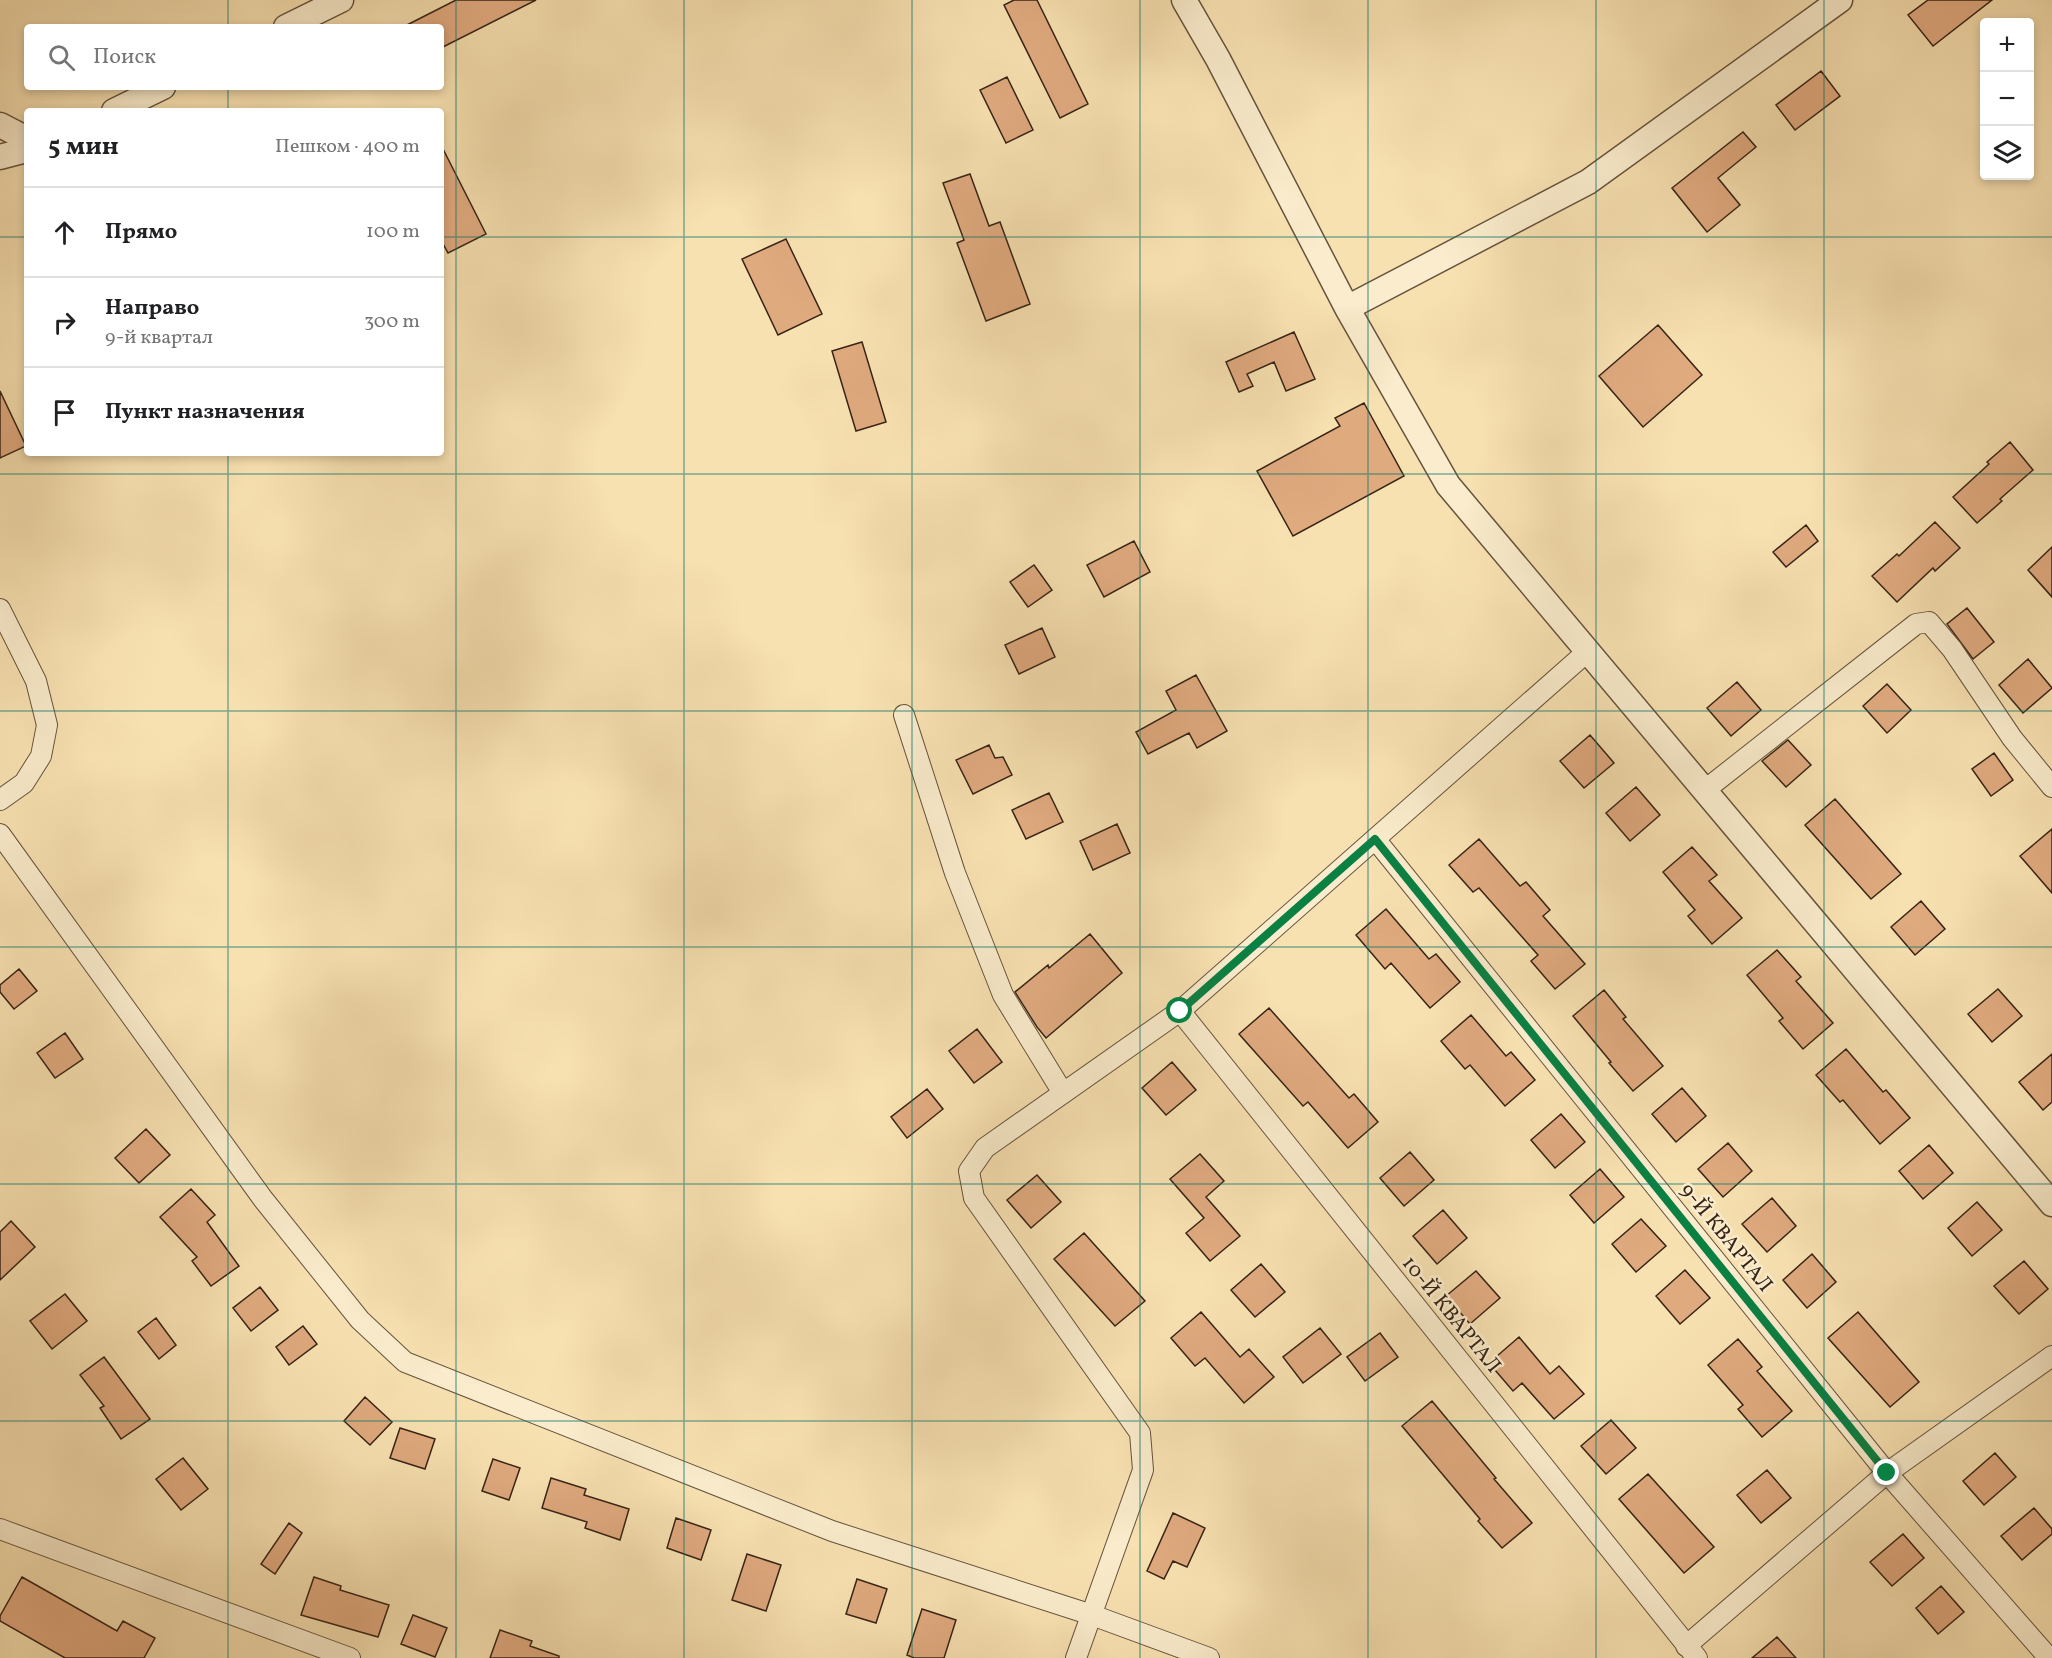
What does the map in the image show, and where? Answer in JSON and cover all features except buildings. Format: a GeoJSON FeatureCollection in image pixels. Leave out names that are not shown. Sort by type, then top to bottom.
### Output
{"type":"FeatureCollection","features":[{"type":"Feature","properties":{"kind":"street"},"geometry":{"type":"LineString","coordinates":[[291,24],[341,0]]}},
{"type":"Feature","properties":{"kind":"street"},"geometry":{"type":"LineString","coordinates":[[1184,0],[1218,58],[1347,308],[1448,485],[2052,1204]]}},
{"type":"Feature","properties":{"kind":"street"},"geometry":{"type":"LineString","coordinates":[[1347,308],[1588,182],[1839,0]]}},
{"type":"Feature","properties":{"kind":"street"},"geometry":{"type":"LineString","coordinates":[[120,108],[157,90]]}},
{"type":"Feature","properties":{"kind":"street"},"geometry":{"type":"LineString","coordinates":[[0,125],[24,137]]}},
{"type":"Feature","properties":{"kind":"street"},"geometry":{"type":"LineString","coordinates":[[0,157],[24,151]]}},
{"type":"Feature","properties":{"kind":"street"},"geometry":{"type":"LineString","coordinates":[[0,609],[36,681],[47,725],[41,756],[24,783],[0,800]]}},
{"type":"Feature","properties":{"kind":"street"},"geometry":{"type":"LineString","coordinates":[[1704,790],[1916,624],[1929,622],[1952,649],[2012,738],[2052,787]]}},
{"type":"Feature","properties":{"kind":"street"},"geometry":{"type":"LineString","coordinates":[[1076,1658],[1143,1470],[1140,1433],[974,1197],[969,1171],[985,1148],[1180,1011],[1588,651]]}},
{"type":"Feature","properties":{"kind":"street"},"geometry":{"type":"LineString","coordinates":[[904,715],[955,873],[1003,995],[1064,1093]]}},
{"type":"Feature","properties":{"kind":"street"},"geometry":{"type":"LineString","coordinates":[[0,834],[263,1199],[360,1320],[405,1362],[832,1531],[1092,1616],[1209,1658]]}},
{"type":"Feature","properties":{"kind":"street","name":"9-Й КВАРТАЛ"},"geometry":{"type":"LineString","coordinates":[[1375,839],[1887,1473],[2049,1658]]}},
{"type":"Feature","properties":{"kind":"street","name":"10-Й КВАРТАЛ"},"geometry":{"type":"LineString","coordinates":[[1180,1011],[1691,1652]]}},
{"type":"Feature","properties":{"kind":"street"},"geometry":{"type":"LineString","coordinates":[[1691,1652],[1887,1473],[2052,1356]]}},
{"type":"Feature","properties":{"kind":"street"},"geometry":{"type":"LineString","coordinates":[[0,1529],[350,1658]]}},
{"type":"Feature","properties":{"kind":"route"},"geometry":{"type":"LineString","coordinates":[[1180,1011],[1375,839],[1887,1473]]}}]}
